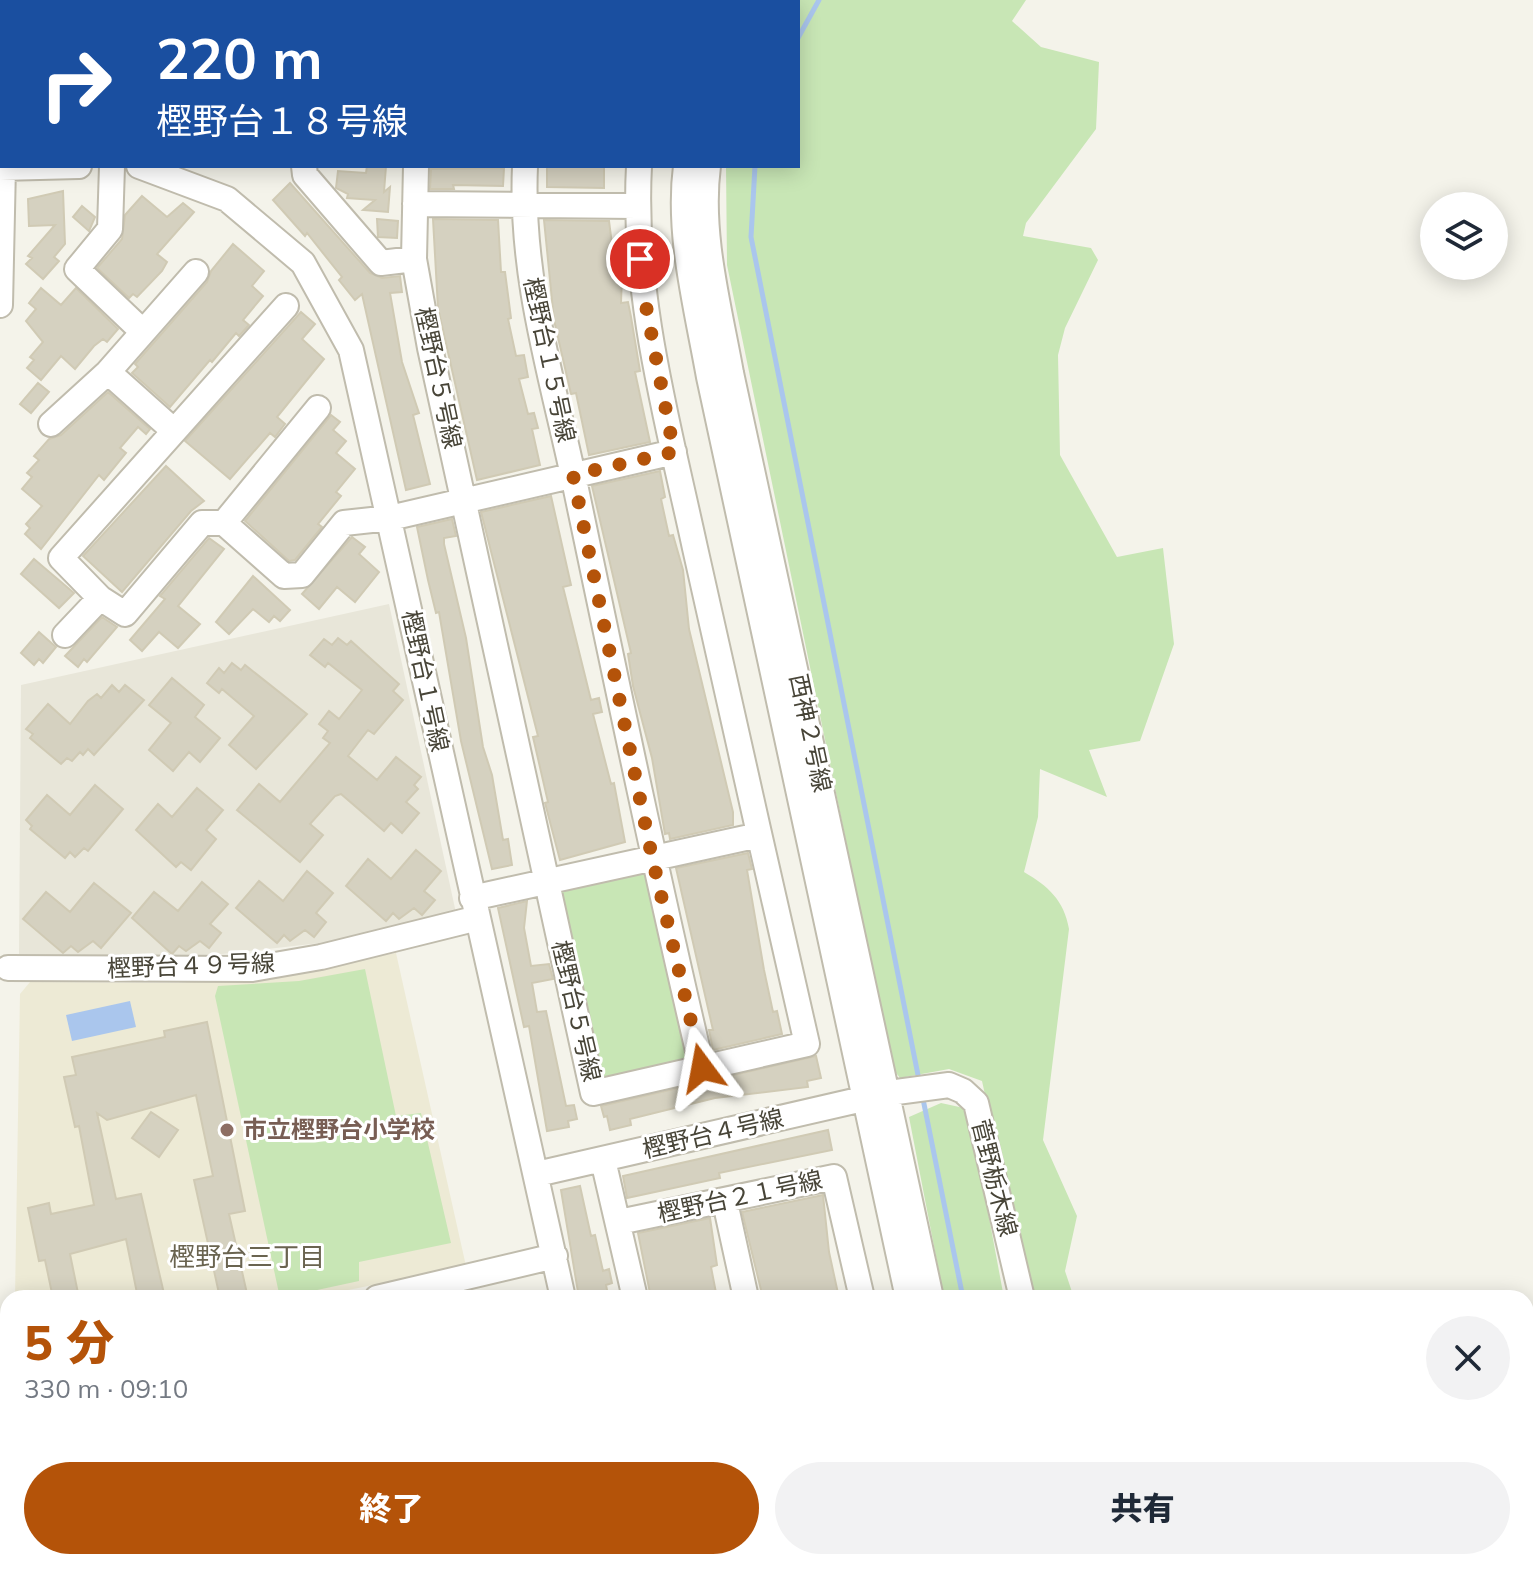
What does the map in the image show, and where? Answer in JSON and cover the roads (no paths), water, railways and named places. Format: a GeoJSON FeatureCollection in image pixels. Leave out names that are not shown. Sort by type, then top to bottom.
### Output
{"type":"FeatureCollection","features":[{"type":"Feature","properties":{"kind":"street"},"geometry":{"type":"LineString","coordinates":[[0,305],[2,168]]}},
{"type":"Feature","properties":{"kind":"street"},"geometry":{"type":"LineString","coordinates":[[112,168],[110,229],[77,269],[141,330]]}},
{"type":"Feature","properties":{"kind":"street","name":"樫野台１号線"},"geometry":{"type":"LineString","coordinates":[[144,168],[227,199],[303,263],[351,350],[390,518],[469,910],[537,1174],[561,1290]]}},
{"type":"Feature","properties":{"kind":"street"},"geometry":{"type":"LineString","coordinates":[[304,168],[305,175],[381,263],[414,259]]}},
{"type":"Feature","properties":{"kind":"street","name":"樫野台５号線"},"geometry":{"type":"LineString","coordinates":[[416,168],[414,259],[593,1093],[807,1044],[674,452],[642,285],[637,206],[639,168]]}},
{"type":"Feature","properties":{"kind":"street","name":"樫野台１５号線"},"geometry":{"type":"LineString","coordinates":[[525,168],[523,205],[535,315],[573,475],[652,857],[702,1068]]}},
{"type":"Feature","properties":{"kind":"street","name":"西神２号線"},"geometry":{"type":"LineString","coordinates":[[686,168],[683,185],[690,266],[709,377],[898,1093],[908,1290]]}},
{"type":"Feature","properties":{"kind":"street","name":"西神２号線"},"geometry":{"type":"LineString","coordinates":[[708,168],[706,185],[712,263],[731,373],[898,1093],[930,1290]]}},
{"type":"Feature","properties":{"kind":"street"},"geometry":{"type":"LineString","coordinates":[[415,204],[637,206]]}},
{"type":"Feature","properties":{"kind":"street"},"geometry":{"type":"LineString","coordinates":[[51,424],[108,372],[141,330],[196,272]]}},
{"type":"Feature","properties":{"kind":"street"},"geometry":{"type":"LineString","coordinates":[[286,306],[61,558],[100,598],[125,614],[202,523],[224,523],[284,576],[302,575],[344,523],[390,518],[674,452]]}},
{"type":"Feature","properties":{"kind":"street"},"geometry":{"type":"LineString","coordinates":[[108,372],[173,430]]}},
{"type":"Feature","properties":{"kind":"street"},"geometry":{"type":"LineString","coordinates":[[224,523],[318,408]]}},
{"type":"Feature","properties":{"kind":"street"},"geometry":{"type":"LineString","coordinates":[[65,635],[100,598]]}},
{"type":"Feature","properties":{"kind":"street","name":"樫野台４９号線"},"geometry":{"type":"LineString","coordinates":[[8,968],[252,969],[321,957],[469,910],[547,881],[759,835]]}},
{"type":"Feature","properties":{"kind":"street","name":"菅野栃木線"},"geometry":{"type":"LineString","coordinates":[[898,1093],[949,1085],[963,1091],[976,1103],[1020,1290]]}},
{"type":"Feature","properties":{"kind":"street","name":"樫野台４号線"},"geometry":{"type":"LineString","coordinates":[[537,1174],[898,1093]]}},
{"type":"Feature","properties":{"kind":"street"},"geometry":{"type":"LineString","coordinates":[[603,1160],[633,1290]]}},
{"type":"Feature","properties":{"kind":"street","name":"樫野台２１号線"},"geometry":{"type":"LineString","coordinates":[[619,1222],[834,1177],[860,1290]]}},
{"type":"Feature","properties":{"kind":"street"},"geometry":{"type":"LineString","coordinates":[[725,1202],[744,1290]]}},
{"type":"Feature","properties":{"kind":"street"},"geometry":{"type":"LineString","coordinates":[[458,1290],[478,1288],[555,1256]]}},
{"type":"Feature","properties":{"kind":"water"},"geometry":{"type":"Polygon","coordinates":[[[130,1001],[136,1027],[72,1041],[66,1015],[130,1001]]]}},
{"type":"Feature","properties":{"kind":"waterway"},"geometry":{"type":"LineString","coordinates":[[800,34],[819,0]]}},
{"type":"Feature","properties":{"kind":"waterway"},"geometry":{"type":"LineString","coordinates":[[755,168],[751,237],[919,1080]]}},
{"type":"Feature","properties":{"kind":"waterway"},"geometry":{"type":"LineString","coordinates":[[922,1094],[961,1290]]}},
{"type":"Feature","properties":{"kind":"place","name":"市立樫野台小学校"},"geometry":{"type":"Point","coordinates":[227,1130]}},
{"type":"Feature","properties":{"kind":"district","name":"樫野台三丁目"},"geometry":{"type":"Point","coordinates":[247,1257]}}]}
